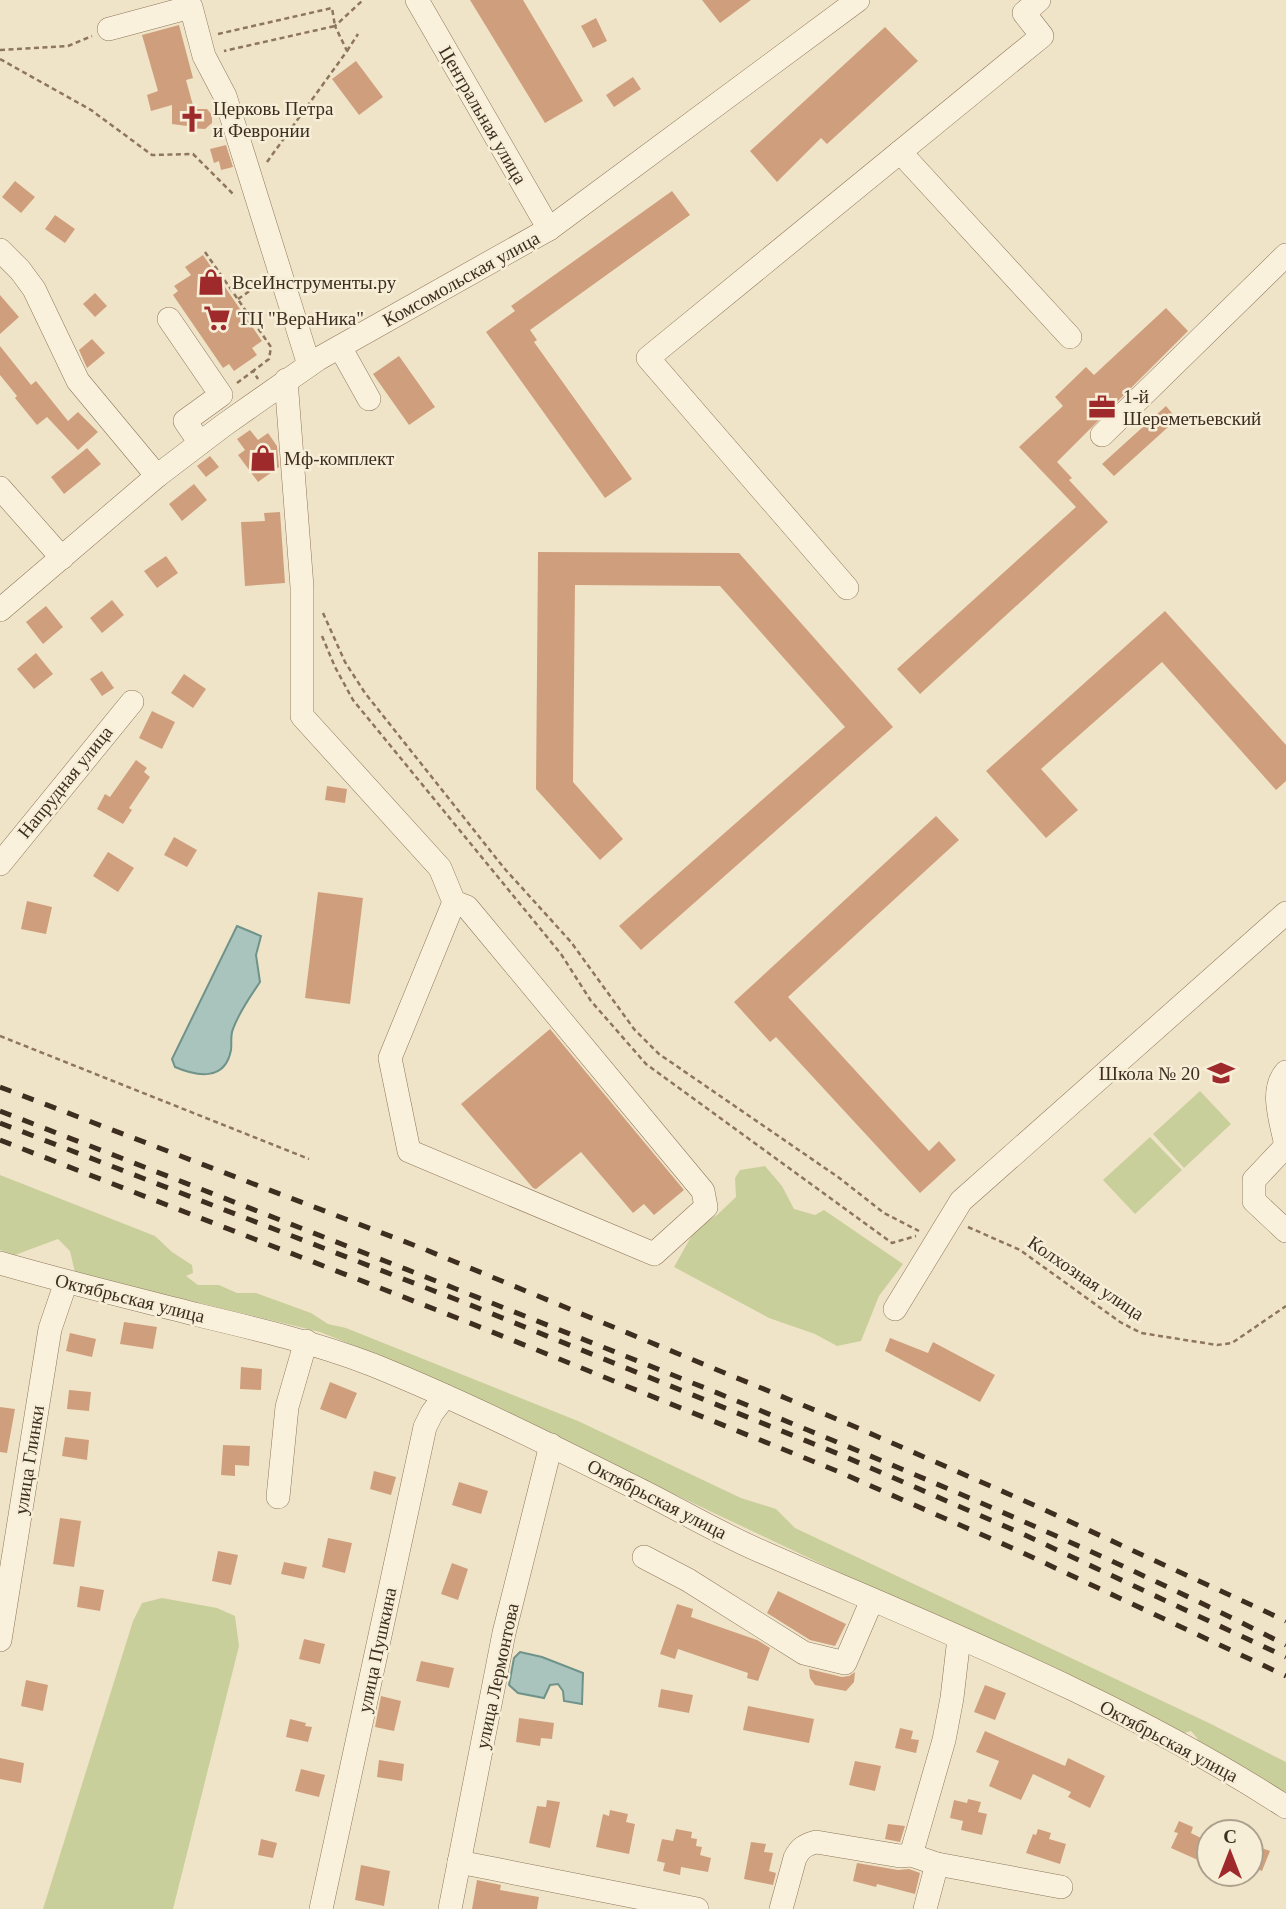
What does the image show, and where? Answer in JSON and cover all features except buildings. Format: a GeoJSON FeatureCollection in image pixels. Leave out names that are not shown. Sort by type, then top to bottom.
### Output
{"type":"FeatureCollection","features":[{"type":"Feature","properties":{"kind":"street","name":"Центральная улица"},"geometry":{"type":"LineString","coordinates":[[417,0],[549,229]]}},
{"type":"Feature","properties":{"kind":"street","name":"Комсомольская улица"},"geometry":{"type":"LineString","coordinates":[[0,610],[157,476],[277,387],[309,365],[549,229],[858,0]]}},
{"type":"Feature","properties":{"kind":"street"},"geometry":{"type":"LineString","coordinates":[[847,587],[648,358],[1042,36],[1024,13],[1039,0]]}},
{"type":"Feature","properties":{"kind":"street"},"geometry":{"type":"LineString","coordinates":[[109,29],[191,7],[202,47],[225,96],[250,184],[309,365]]}},
{"type":"Feature","properties":{"kind":"street"},"geometry":{"type":"LineString","coordinates":[[900,152],[1070,337]]}},
{"type":"Feature","properties":{"kind":"street"},"geometry":{"type":"LineString","coordinates":[[0,250],[20,270],[33,289],[78,381],[157,476]]}},
{"type":"Feature","properties":{"kind":"street"},"geometry":{"type":"LineString","coordinates":[[1102,435],[1286,254]]}},
{"type":"Feature","properties":{"kind":"street"},"geometry":{"type":"LineString","coordinates":[[169,319],[221,395],[185,421],[200,443]]}},
{"type":"Feature","properties":{"kind":"street"},"geometry":{"type":"LineString","coordinates":[[340,347],[369,399]]}},
{"type":"Feature","properties":{"kind":"street"},"geometry":{"type":"LineString","coordinates":[[277,387],[303,587],[302,716],[440,869],[454,902],[390,1058],[409,1150],[654,1254],[706,1207],[703,1191],[467,907],[454,902]]}},
{"type":"Feature","properties":{"kind":"street"},"geometry":{"type":"LineString","coordinates":[[0,488],[62,558]]}},
{"type":"Feature","properties":{"kind":"street","name":"Напрудная улица"},"geometry":{"type":"LineString","coordinates":[[0,864],[132,702]]}},
{"type":"Feature","properties":{"kind":"street"},"geometry":{"type":"LineString","coordinates":[[895,1309],[961,1201],[1286,913]]}},
{"type":"Feature","properties":{"kind":"street"},"geometry":{"type":"LineString","coordinates":[[1286,1072],[1279,1080],[1276,1090],[1286,1146],[1254,1180],[1254,1201],[1286,1231]]}},
{"type":"Feature","properties":{"kind":"street","name":"Октябрьская улица"},"geometry":{"type":"LineString","coordinates":[[0,1264],[306,1341],[372,1365],[551,1445],[761,1552],[1096,1701],[1286,1807]]}},
{"type":"Feature","properties":{"kind":"street","name":"улица Глинки"},"geometry":{"type":"LineString","coordinates":[[0,1640],[50,1329],[66,1282]]}},
{"type":"Feature","properties":{"kind":"street"},"geometry":{"type":"LineString","coordinates":[[278,1497],[287,1408],[306,1341]]}},
{"type":"Feature","properties":{"kind":"street","name":"улица Пушкина"},"geometry":{"type":"LineString","coordinates":[[321,1909],[425,1427],[445,1396]]}},
{"type":"Feature","properties":{"kind":"street","name":"улица Лермонтова"},"geometry":{"type":"LineString","coordinates":[[450,1909],[504,1633],[551,1445]]}},
{"type":"Feature","properties":{"kind":"street"},"geometry":{"type":"LineString","coordinates":[[644,1557],[688,1580],[804,1653],[845,1662],[872,1600]]}},
{"type":"Feature","properties":{"kind":"street"},"geometry":{"type":"LineString","coordinates":[[911,1855],[944,1740],[952,1698],[958,1638]]}},
{"type":"Feature","properties":{"kind":"street"},"geometry":{"type":"LineString","coordinates":[[781,1909],[795,1858],[799,1850],[807,1844],[824,1843],[900,1856],[911,1855],[937,1864],[1061,1887]]}},
{"type":"Feature","properties":{"kind":"street"},"geometry":{"type":"LineString","coordinates":[[459,1862],[697,1909]]}},
{"type":"Feature","properties":{"kind":"street"},"geometry":{"type":"LineString","coordinates":[[925,1909],[937,1864]]}},
{"type":"Feature","properties":{"kind":"path"},"geometry":{"type":"LineString","coordinates":[[202,47],[335,26],[363,0]]}},
{"type":"Feature","properties":{"kind":"path"},"geometry":{"type":"LineString","coordinates":[[202,47],[332,8],[335,26],[347,51]]}},
{"type":"Feature","properties":{"kind":"path"},"geometry":{"type":"LineString","coordinates":[[0,50],[68,46],[109,29]]}},
{"type":"Feature","properties":{"kind":"path"},"geometry":{"type":"LineString","coordinates":[[250,184],[358,34]]}},
{"type":"Feature","properties":{"kind":"path"},"geometry":{"type":"LineString","coordinates":[[0,59],[91,110],[152,155],[193,154],[263,223]]}},
{"type":"Feature","properties":{"kind":"path"},"geometry":{"type":"LineString","coordinates":[[205,252],[271,347],[269,359],[221,395]]}},
{"type":"Feature","properties":{"kind":"path"},"geometry":{"type":"LineString","coordinates":[[238,299],[279,272]]}},
{"type":"Feature","properties":{"kind":"path"},"geometry":{"type":"LineString","coordinates":[[253,372],[277,387]]}},
{"type":"Feature","properties":{"kind":"path"},"geometry":{"type":"LineString","coordinates":[[319,603],[345,662],[365,693],[504,868],[571,942],[634,1029],[659,1054],[838,1177],[884,1213],[923,1234],[892,1243],[646,1064],[591,1001],[561,954],[353,700],[335,667],[323,636]]}},
{"type":"Feature","properties":{"kind":"path"},"geometry":{"type":"LineString","coordinates":[[0,1036],[309,1159]]}},
{"type":"Feature","properties":{"kind":"path","name":"Колхозная улица"},"geometry":{"type":"LineString","coordinates":[[949,1219],[1020,1250],[1120,1322],[1142,1333],[1217,1345],[1231,1343],[1286,1306]]}},
{"type":"Feature","properties":{"kind":"green space"},"geometry":{"type":"Polygon","coordinates":[[[1200,1091],[1231,1124],[1184,1168],[1153,1134],[1200,1091]]]}},
{"type":"Feature","properties":{"kind":"green space"},"geometry":{"type":"Polygon","coordinates":[[[1150,1137],[1182,1170],[1135,1214],[1103,1180],[1150,1137]]]}},
{"type":"Feature","properties":{"kind":"green space"},"geometry":{"type":"Polygon","coordinates":[[[765,1166],[782,1186],[794,1209],[815,1215],[824,1210],[903,1264],[879,1296],[861,1341],[837,1346],[815,1334],[769,1318],[674,1267],[696,1228],[717,1215],[736,1197],[735,1178],[740,1170],[765,1166]]]}},
{"type":"Feature","properties":{"kind":"green space"},"geometry":{"type":"Polygon","coordinates":[[[0,1175],[155,1236],[172,1252],[192,1265],[193,1273],[186,1276],[198,1285],[219,1285],[237,1293],[256,1293],[311,1313],[328,1324],[346,1328],[578,1421],[741,1498],[776,1509],[795,1528],[1286,1762],[1286,1798],[1200,1747],[1191,1731],[1181,1734],[399,1364],[320,1332],[75,1273],[70,1251],[58,1239],[15,1255],[0,1250],[0,1175]]]}},
{"type":"Feature","properties":{"kind":"green space"},"geometry":{"type":"Polygon","coordinates":[[[162,1598],[217,1608],[235,1616],[239,1646],[173,1909],[43,1909],[133,1621],[142,1603],[162,1598]]]}},
{"type":"Feature","properties":{"kind":"water"},"geometry":{"type":"Polygon","coordinates":[[[237,926],[261,936],[256,955],[260,982],[235,1023],[228,1060],[223,1067],[209,1074],[192,1073],[175,1067],[172,1059],[237,926]]]}},
{"type":"Feature","properties":{"kind":"water"},"geometry":{"type":"Polygon","coordinates":[[[520,1652],[542,1657],[583,1673],[582,1704],[564,1701],[563,1691],[558,1684],[550,1685],[544,1698],[518,1693],[509,1685],[514,1658],[520,1652]]]}},
{"type":"Feature","properties":{"kind":"railway"},"geometry":{"type":"LineString","coordinates":[[0,1087],[424,1249],[851,1425],[1036,1506],[1286,1621]]}},
{"type":"Feature","properties":{"kind":"railway"},"geometry":{"type":"LineString","coordinates":[[0,1111],[533,1319],[856,1450],[1073,1543],[1286,1645]]}},
{"type":"Feature","properties":{"kind":"railway"},"geometry":{"type":"LineString","coordinates":[[0,1123],[468,1304],[841,1455],[1025,1535],[1286,1657]]}},
{"type":"Feature","properties":{"kind":"railway"},"geometry":{"type":"LineString","coordinates":[[0,1140],[465,1321],[837,1471],[1019,1551],[1286,1676]]}},
{"type":"Feature","properties":{"kind":"place","name":"Церковь Петра и Февронии"},"geometry":{"type":"Point","coordinates":[192,119]}},
{"type":"Feature","properties":{"kind":"place","name":"ВсеИнструменты.ру"},"geometry":{"type":"Point","coordinates":[211,282]}},
{"type":"Feature","properties":{"kind":"place","name":"ТЦ \"ВераНика\""},"geometry":{"type":"Point","coordinates":[217,318]}},
{"type":"Feature","properties":{"kind":"place","name":"1-й Шереметьевский"},"geometry":{"type":"Point","coordinates":[1102,407]}},
{"type":"Feature","properties":{"kind":"place","name":"Мф-комплект"},"geometry":{"type":"Point","coordinates":[263,458]}},
{"type":"Feature","properties":{"kind":"place","name":"Школа № 20"},"geometry":{"type":"Point","coordinates":[1221,1073]}}]}
